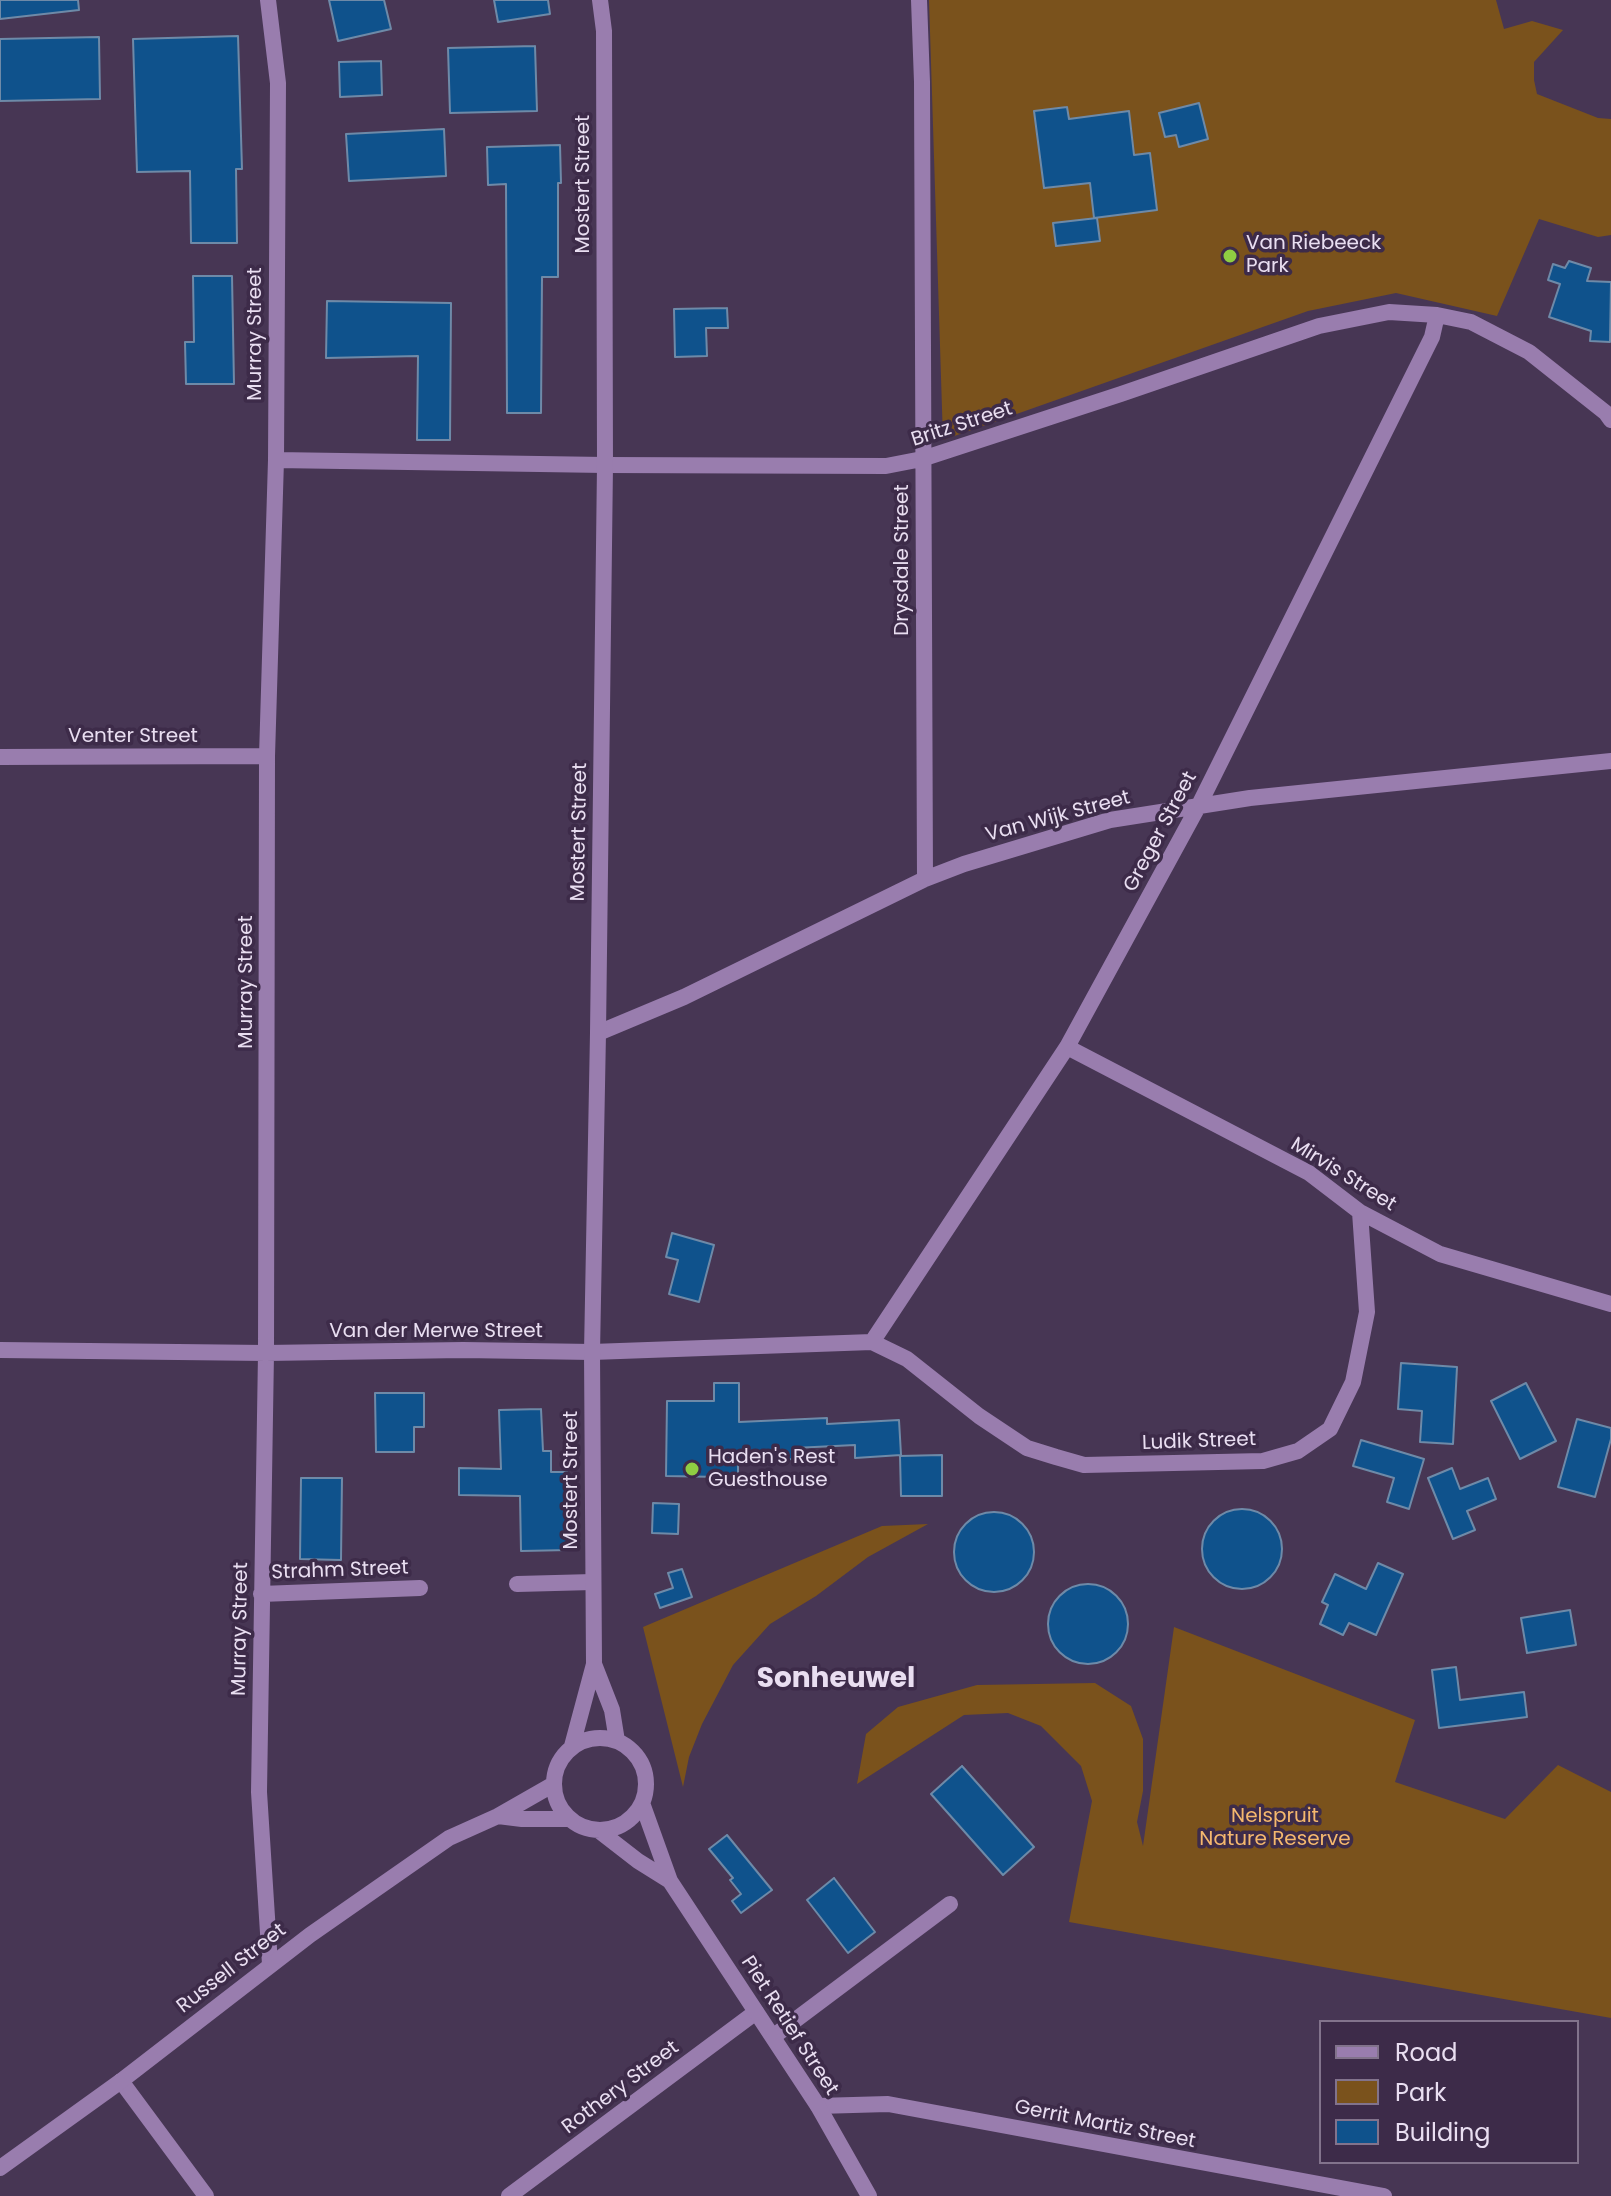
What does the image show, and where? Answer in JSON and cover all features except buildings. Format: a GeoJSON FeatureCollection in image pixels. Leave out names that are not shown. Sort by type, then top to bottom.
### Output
{"type":"FeatureCollection","features":[{"type":"Feature","properties":{"kind":"street","name":"Murray Street"},"geometry":{"type":"LineString","coordinates":[[268,0],[278,83],[276,460],[267,756],[266,1353],[259,1792],[270,1964]]}},
{"type":"Feature","properties":{"kind":"street","name":"Mostert Street"},"geometry":{"type":"LineString","coordinates":[[572,1746],[594,1664],[592,1352],[605,465],[604,31],[600,0]]}},
{"type":"Feature","properties":{"kind":"street","name":"Drysdale Street"},"geometry":{"type":"LineString","coordinates":[[919,0],[922,82],[925,879]]}},
{"type":"Feature","properties":{"kind":"street","name":"Britz Street"},"geometry":{"type":"LineString","coordinates":[[276,460],[886,466],[922,459],[1319,326],[1389,312],[1437,315],[1471,322],[1529,352],[1611,420]]}},
{"type":"Feature","properties":{"kind":"street","name":"Greger Street"},"geometry":{"type":"LineString","coordinates":[[872,1342],[1067,1047],[1199,805],[1432,337],[1437,315]]}},
{"type":"Feature","properties":{"kind":"street","name":"Venter Street"},"geometry":{"type":"LineString","coordinates":[[0,757],[267,756]]}},
{"type":"Feature","properties":{"kind":"street","name":"Van Wijk Street"},"geometry":{"type":"LineString","coordinates":[[598,1033],[684,997],[925,879],[964,864],[1110,820],[1250,798],[1610,760]]}},
{"type":"Feature","properties":{"kind":"street","name":"Mirvis Street"},"geometry":{"type":"LineString","coordinates":[[1067,1047],[1309,1173],[1360,1212],[1440,1254],[1611,1304]]}},
{"type":"Feature","properties":{"kind":"street","name":"Ludik Street"},"geometry":{"type":"LineString","coordinates":[[872,1342],[907,1359],[979,1416],[1027,1448],[1056,1457],[1084,1465],[1263,1461],[1298,1451],[1330,1429],[1353,1382],[1367,1312],[1360,1212]]}},
{"type":"Feature","properties":{"kind":"street","name":"Van der Merwe Street"},"geometry":{"type":"LineString","coordinates":[[0,1350],[592,1352],[872,1342]]}},
{"type":"Feature","properties":{"kind":"street"},"geometry":{"type":"LineString","coordinates":[[517,1584],[593,1582]]}},
{"type":"Feature","properties":{"kind":"street","name":"Strahm Street"},"geometry":{"type":"LineString","coordinates":[[261,1594],[420,1588]]}},
{"type":"Feature","properties":{"kind":"street","name":"Mostert Street"},"geometry":{"type":"LineString","coordinates":[[594,1664],[612,1710],[617,1741]]}},
{"type":"Feature","properties":{"kind":"street"},"geometry":{"type":"LineString","coordinates":[[598,1737],[617,1741],[631,1750],[643,1767],[646,1785],[642,1803],[634,1815],[617,1827],[598,1830],[582,1827],[569,1819],[558,1804],[554,1784],[556,1768],[572,1746],[598,1737]]}},
{"type":"Feature","properties":{"kind":"street","name":"Russell Street"},"geometry":{"type":"LineString","coordinates":[[0,2168],[121,2081],[270,1964],[449,1838],[498,1816],[554,1784]]}},
{"type":"Feature","properties":{"kind":"street","name":"Piet Retief Street"},"geometry":{"type":"LineString","coordinates":[[642,1803],[670,1881],[774,2036],[869,2196]]}},
{"type":"Feature","properties":{"kind":"street","name":"Russell Street"},"geometry":{"type":"LineString","coordinates":[[498,1816],[569,1819]]}},
{"type":"Feature","properties":{"kind":"street","name":"Piet Retief Street"},"geometry":{"type":"LineString","coordinates":[[598,1830],[670,1881]]}},
{"type":"Feature","properties":{"kind":"street"},"geometry":{"type":"LineString","coordinates":[[774,2036],[950,1904]]}},
{"type":"Feature","properties":{"kind":"street","name":"Rothery Street"},"geometry":{"type":"LineString","coordinates":[[509,2196],[756,2012]]}},
{"type":"Feature","properties":{"kind":"street"},"geometry":{"type":"LineString","coordinates":[[121,2081],[206,2196]]}},
{"type":"Feature","properties":{"kind":"street","name":"Gerrit Martiz Street"},"geometry":{"type":"LineString","coordinates":[[818,2106],[888,2104],[1323,2191],[1384,2196]]}},
{"type":"Feature","properties":{"kind":"green space","name":"Van Riebeeck Park"},"geometry":{"type":"Polygon","coordinates":[[[929,0],[1496,0],[1504,29],[1532,21],[1563,30],[1534,62],[1537,94],[1598,118],[1611,119],[1611,235],[1598,237],[1539,219],[1497,316],[1396,293],[1308,311],[943,440],[929,0]]]}},
{"type":"Feature","properties":{"kind":"green space"},"geometry":{"type":"Polygon","coordinates":[[[928,1524],[868,1557],[816,1596],[770,1624],[733,1665],[702,1724],[689,1757],[683,1787],[643,1627],[882,1526],[928,1524]]]}},
{"type":"Feature","properties":{"kind":"green space","name":"Nelspruit Nature Reserve"},"geometry":{"type":"Polygon","coordinates":[[[1174,1627],[1415,1720],[1395,1782],[1505,1819],[1558,1765],[1611,1792],[1611,2018],[1069,1922],[1092,1801],[1081,1766],[1041,1726],[1008,1713],[964,1715],[857,1784],[866,1734],[898,1707],[977,1685],[1095,1683],[1131,1706],[1143,1739],[1143,1791],[1137,1822],[1143,1846],[1174,1627]]]}},
{"type":"Feature","properties":{"kind":"place","name":"Van Riebeeck Park"},"geometry":{"type":"Point","coordinates":[1230,256]}},
{"type":"Feature","properties":{"kind":"place","name":"Haden's Rest Guesthouse"},"geometry":{"type":"Point","coordinates":[692,1469]}},
{"type":"Feature","properties":{"kind":"district","name":"Sonheuwel"},"geometry":{"type":"Point","coordinates":[836,1680]}}]}
